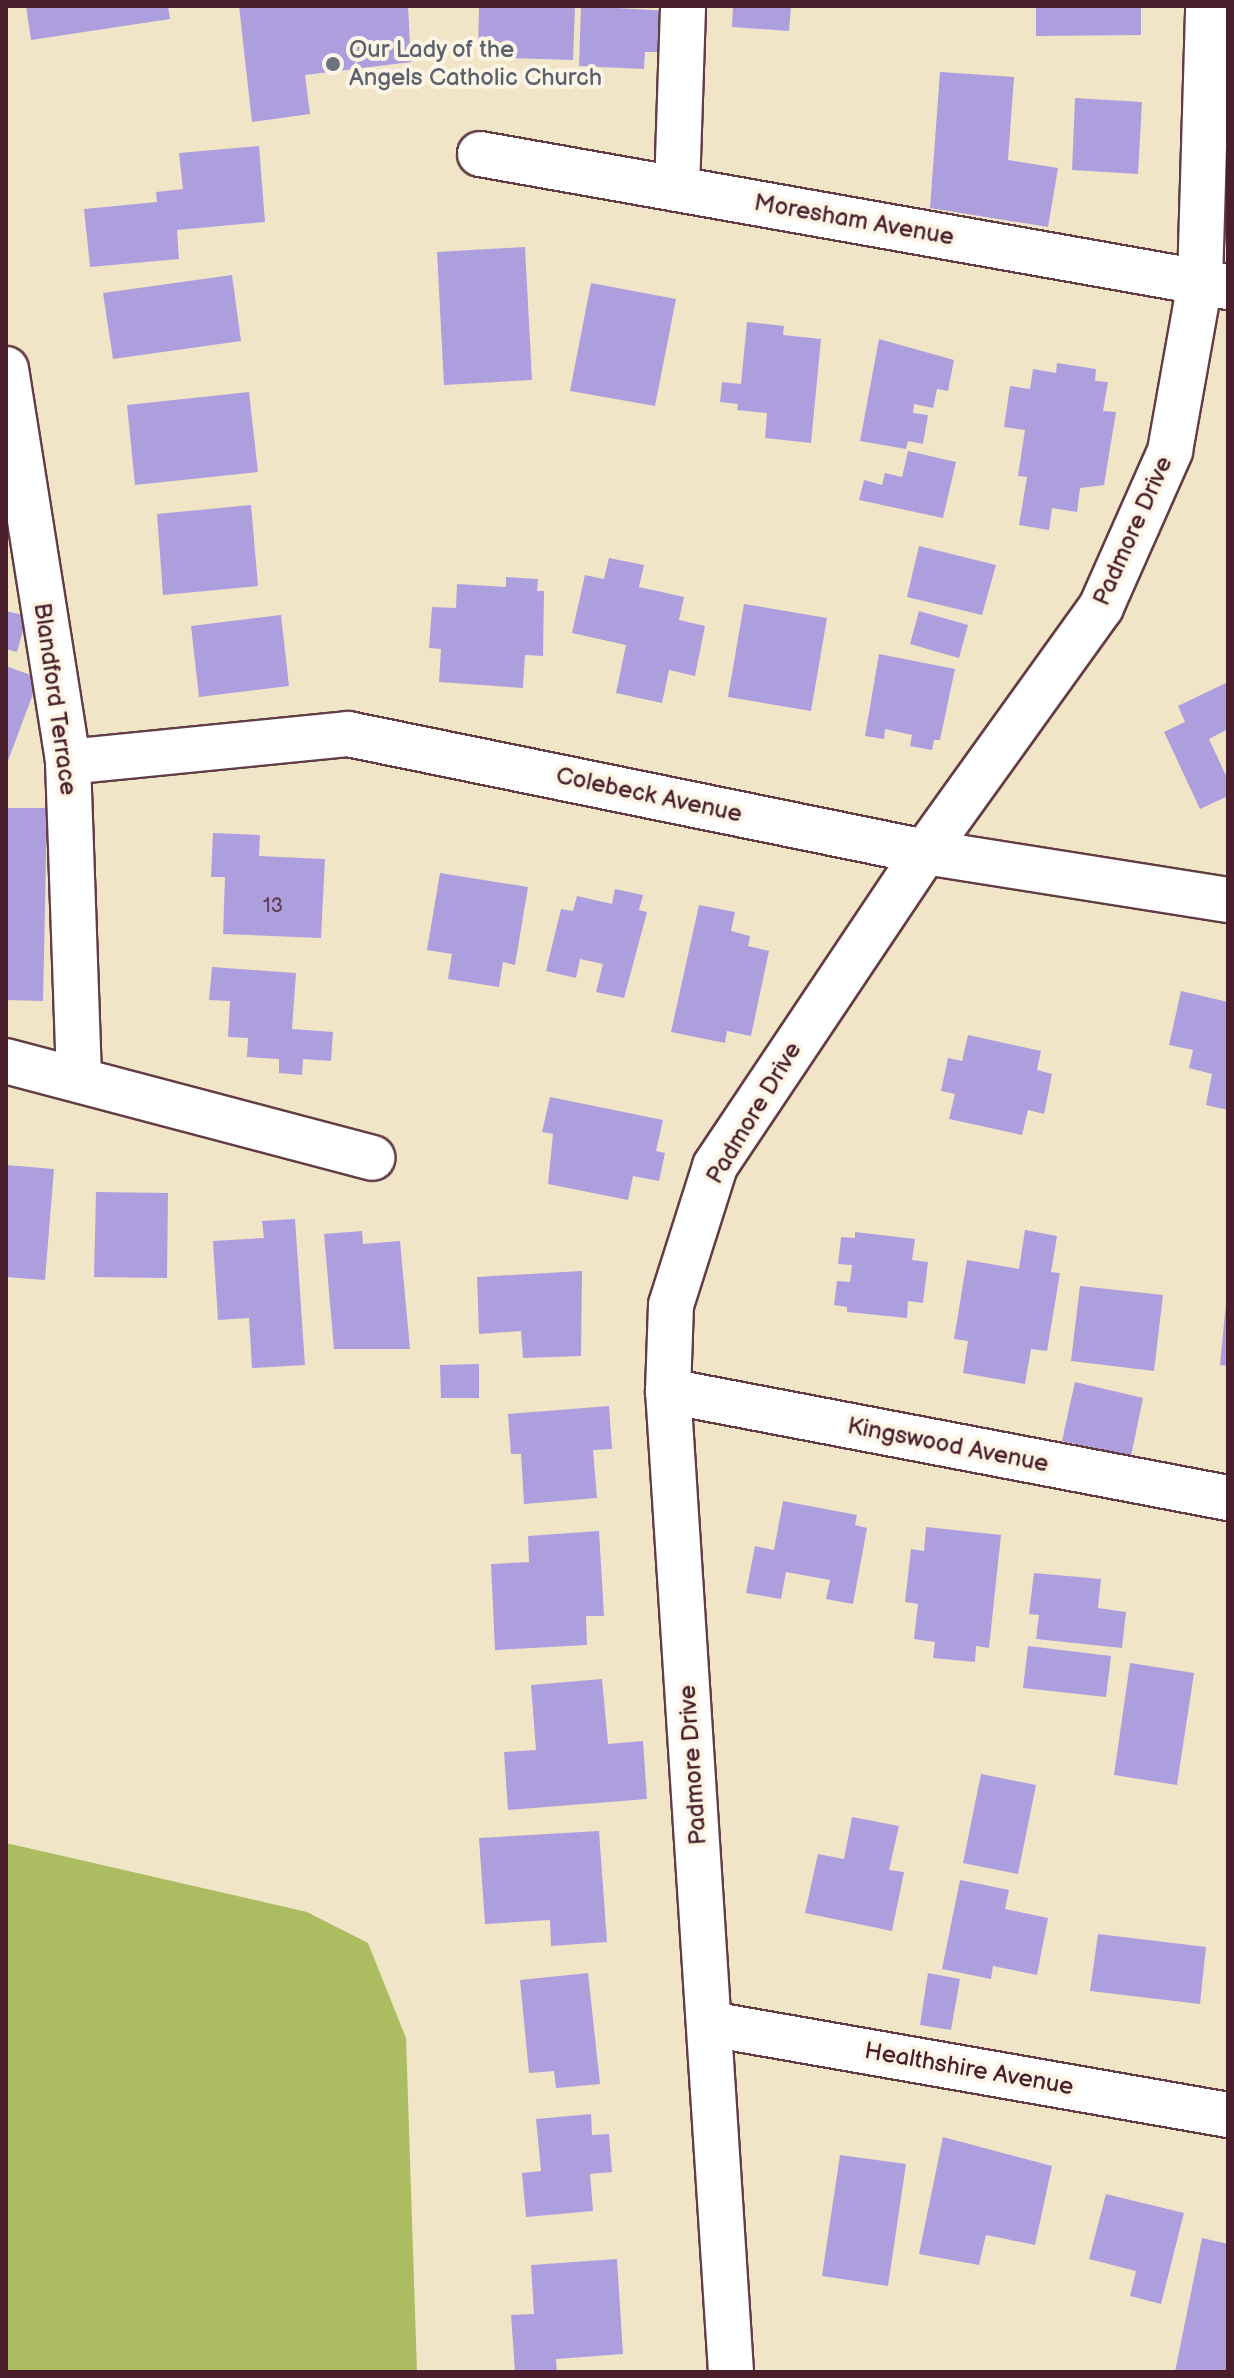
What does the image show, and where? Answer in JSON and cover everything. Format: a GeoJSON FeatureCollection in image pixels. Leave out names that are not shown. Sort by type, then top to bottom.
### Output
{"type":"FeatureCollection","features":[{"type":"Feature","properties":{"kind":"street"},"geometry":{"type":"LineString","coordinates":[[677,189],[683,6]]}},
{"type":"Feature","properties":{"kind":"street","name":"Padmore Drive"},"geometry":{"type":"LineString","coordinates":[[731,2372],[668,1391],[671,1305],[689,1237],[715,1166],[925,852],[1101,607],[1170,451],[1214,285],[1208,6]]}},
{"type":"Feature","properties":{"kind":"street","name":"Moresham Avenue"},"geometry":{"type":"LineString","coordinates":[[480,154],[1214,285]]}},
{"type":"Feature","properties":{"kind":"street","name":"Blandford Terrace"},"geometry":{"type":"LineString","coordinates":[[6,369],[18,518],[68,762],[79,1079]]}},
{"type":"Feature","properties":{"kind":"street","name":"Colebeck Avenue"},"geometry":{"type":"LineString","coordinates":[[68,762],[348,734],[925,852],[1228,900]]}},
{"type":"Feature","properties":{"kind":"street"},"geometry":{"type":"LineString","coordinates":[[6,1061],[372,1158]]}},
{"type":"Feature","properties":{"kind":"street","name":"Kingswood Avenue"},"geometry":{"type":"LineString","coordinates":[[668,1391],[1228,1498]]}},
{"type":"Feature","properties":{"kind":"street","name":"Healthshire Avenue"},"geometry":{"type":"LineString","coordinates":[[710,2024],[1228,2115]]}},
{"type":"Feature","properties":{"kind":"green space"},"geometry":{"type":"Polygon","coordinates":[[[6,1843],[307,1912],[368,1943],[406,2038],[417,2372],[6,2372],[6,1843]]]}},
{"type":"Feature","properties":{"kind":"building"},"geometry":{"type":"Polygon","coordinates":[[[26,6],[168,6],[170,19],[31,40],[26,6]]]}},
{"type":"Feature","properties":{"kind":"building"},"geometry":{"type":"Polygon","coordinates":[[[239,6],[408,6],[411,62],[305,75],[310,114],[252,122],[239,6]]]}},
{"type":"Feature","properties":{"kind":"building"},"geometry":{"type":"Polygon","coordinates":[[[479,6],[575,6],[573,60],[478,57],[479,6]]]}},
{"type":"Feature","properties":{"kind":"building"},"geometry":{"type":"Polygon","coordinates":[[[581,6],[669,11],[666,52],[645,52],[644,69],[579,66],[581,6]]]}},
{"type":"Feature","properties":{"kind":"building"},"geometry":{"type":"Polygon","coordinates":[[[733,6],[791,6],[789,31],[732,27],[733,6]]]}},
{"type":"Feature","properties":{"kind":"building"},"geometry":{"type":"Polygon","coordinates":[[[1036,6],[1141,6],[1141,35],[1036,36],[1036,6]]]}},
{"type":"Feature","properties":{"kind":"building"},"geometry":{"type":"Polygon","coordinates":[[[940,72],[1014,77],[1008,160],[1058,168],[1048,227],[930,208],[940,72]]]}},
{"type":"Feature","properties":{"kind":"building"},"geometry":{"type":"Polygon","coordinates":[[[1075,98],[1142,102],[1138,174],[1072,170],[1075,98]]]}},
{"type":"Feature","properties":{"kind":"building"},"geometry":{"type":"Polygon","coordinates":[[[259,146],[265,222],[177,230],[179,259],[90,267],[84,209],[157,202],[156,192],[183,189],[179,153],[259,146]]]}},
{"type":"Feature","properties":{"kind":"building"},"geometry":{"type":"Polygon","coordinates":[[[525,247],[532,380],[444,385],[437,252],[525,247]]]}},
{"type":"Feature","properties":{"kind":"building"},"geometry":{"type":"Polygon","coordinates":[[[232,275],[241,341],[113,359],[103,293],[232,275]]]}},
{"type":"Feature","properties":{"kind":"building"},"geometry":{"type":"Polygon","coordinates":[[[591,283],[676,299],[655,406],[570,391],[591,283]]]}},
{"type":"Feature","properties":{"kind":"building"},"geometry":{"type":"Polygon","coordinates":[[[747,322],[784,326],[783,335],[821,339],[811,443],[765,438],[767,413],[737,410],[738,404],[720,402],[722,382],[741,384],[747,322]]]}},
{"type":"Feature","properties":{"kind":"building"},"geometry":{"type":"Polygon","coordinates":[[[879,339],[954,360],[948,391],[937,389],[933,408],[914,404],[913,413],[928,415],[923,444],[908,441],[906,449],[860,441],[879,339]]]}},
{"type":"Feature","properties":{"kind":"building"},"geometry":{"type":"Polygon","coordinates":[[[1057,363],[1096,369],[1095,381],[1108,382],[1103,411],[1116,412],[1104,485],[1080,488],[1077,512],[1052,508],[1049,530],[1019,525],[1027,477],[1018,476],[1025,430],[1004,427],[1010,386],[1030,389],[1033,369],[1056,373],[1057,363]]]}},
{"type":"Feature","properties":{"kind":"building"},"geometry":{"type":"Polygon","coordinates":[[[249,392],[258,472],[135,485],[127,405],[249,392]]]}},
{"type":"Feature","properties":{"kind":"building"},"geometry":{"type":"Polygon","coordinates":[[[908,451],[956,462],[943,518],[859,500],[864,480],[882,485],[885,473],[902,477],[908,451]]]}},
{"type":"Feature","properties":{"kind":"building"},"geometry":{"type":"Polygon","coordinates":[[[251,505],[258,586],[163,595],[157,514],[251,505]]]}},
{"type":"Feature","properties":{"kind":"building"},"geometry":{"type":"Polygon","coordinates":[[[919,546],[996,565],[982,615],[907,597],[919,546]]]}},
{"type":"Feature","properties":{"kind":"building"},"geometry":{"type":"Polygon","coordinates":[[[609,558],[644,565],[639,587],[684,597],[679,620],[705,626],[695,676],[669,670],[662,703],[616,693],[626,645],[572,633],[585,575],[604,579],[609,558]]]}},
{"type":"Feature","properties":{"kind":"building"},"geometry":{"type":"Polygon","coordinates":[[[506,577],[538,579],[537,591],[544,591],[543,656],[525,655],[523,688],[439,682],[441,649],[429,648],[432,607],[456,608],[457,584],[506,587],[506,577]]]}},
{"type":"Feature","properties":{"kind":"building"},"geometry":{"type":"Polygon","coordinates":[[[744,604],[827,618],[811,711],[728,697],[744,604]]]}},
{"type":"Feature","properties":{"kind":"building"},"geometry":{"type":"Polygon","coordinates":[[[6,611],[27,616],[17,652],[6,649],[6,611]]]}},
{"type":"Feature","properties":{"kind":"building"},"geometry":{"type":"Polygon","coordinates":[[[919,611],[968,625],[959,658],[910,644],[919,611]]]}},
{"type":"Feature","properties":{"kind":"building"},"geometry":{"type":"Polygon","coordinates":[[[281,615],[289,686],[199,697],[191,626],[281,615]]]}},
{"type":"Feature","properties":{"kind":"building"},"geometry":{"type":"Polygon","coordinates":[[[879,654],[955,669],[940,740],[934,740],[932,750],[910,746],[912,735],[885,729],[884,739],[865,736],[879,654]]]}},
{"type":"Feature","properties":{"kind":"building"},"geometry":{"type":"Polygon","coordinates":[[[6,666],[39,678],[6,766],[6,666]]]}},
{"type":"Feature","properties":{"kind":"building"},"geometry":{"type":"Polygon","coordinates":[[[1228,682],[1228,729],[1209,739],[1228,780],[1228,796],[1200,809],[1164,732],[1185,722],[1178,706],[1228,682]]]}},
{"type":"Feature","properties":{"kind":"building"},"geometry":{"type":"Polygon","coordinates":[[[6,808],[47,808],[43,1001],[6,1000],[6,808]]]}},
{"type":"Feature","properties":{"kind":"building"},"geometry":{"type":"Polygon","coordinates":[[[213,833],[260,835],[259,856],[325,859],[321,938],[223,934],[225,877],[211,877],[213,833]]]}},
{"type":"Feature","properties":{"kind":"building"},"geometry":{"type":"Polygon","coordinates":[[[440,873],[528,887],[515,965],[503,962],[499,987],[448,979],[452,954],[427,950],[440,873]]]}},
{"type":"Feature","properties":{"kind":"building"},"geometry":{"type":"Polygon","coordinates":[[[615,889],[643,895],[639,910],[647,912],[624,998],[596,992],[603,964],[580,959],[576,978],[546,971],[561,909],[573,911],[577,896],[612,904],[615,889]]]}},
{"type":"Feature","properties":{"kind":"building"},"geometry":{"type":"Polygon","coordinates":[[[699,905],[735,912],[731,931],[750,936],[748,946],[769,951],[751,1036],[727,1031],[725,1043],[671,1032],[699,905]]]}},
{"type":"Feature","properties":{"kind":"building"},"geometry":{"type":"Polygon","coordinates":[[[212,967],[296,973],[292,1029],[333,1032],[331,1061],[303,1059],[302,1075],[279,1073],[279,1059],[247,1057],[248,1038],[228,1037],[230,1001],[209,1000],[212,967]]]}},
{"type":"Feature","properties":{"kind":"building"},"geometry":{"type":"Polygon","coordinates":[[[1181,991],[1228,1002],[1228,1110],[1206,1105],[1212,1074],[1189,1068],[1193,1050],[1169,1045],[1181,991]]]}},
{"type":"Feature","properties":{"kind":"building"},"geometry":{"type":"Polygon","coordinates":[[[968,1035],[1041,1051],[1037,1070],[1052,1074],[1044,1114],[1028,1110],[1022,1135],[949,1119],[955,1094],[941,1091],[948,1058],[962,1061],[968,1035]]]}},
{"type":"Feature","properties":{"kind":"building"},"geometry":{"type":"Polygon","coordinates":[[[550,1097],[663,1120],[656,1151],[665,1153],[659,1181],[633,1176],[628,1200],[548,1184],[553,1134],[542,1132],[550,1097]]]}},
{"type":"Feature","properties":{"kind":"building"},"geometry":{"type":"Polygon","coordinates":[[[6,1165],[54,1169],[45,1280],[6,1277],[6,1165]]]}},
{"type":"Feature","properties":{"kind":"building"},"geometry":{"type":"Polygon","coordinates":[[[96,1192],[168,1193],[167,1278],[94,1277],[96,1192]]]}},
{"type":"Feature","properties":{"kind":"building"},"geometry":{"type":"Polygon","coordinates":[[[295,1219],[305,1365],[252,1368],[249,1318],[218,1320],[213,1241],[264,1238],[262,1221],[295,1219]]]}},
{"type":"Feature","properties":{"kind":"building"},"geometry":{"type":"Polygon","coordinates":[[[1025,1230],[1057,1236],[1051,1272],[1060,1273],[1047,1351],[1031,1349],[1025,1384],[963,1373],[968,1341],[954,1339],[967,1260],[1019,1269],[1025,1230]]]}},
{"type":"Feature","properties":{"kind":"building"},"geometry":{"type":"Polygon","coordinates":[[[362,1231],[363,1244],[400,1241],[410,1349],[334,1349],[324,1234],[362,1231]]]}},
{"type":"Feature","properties":{"kind":"building"},"geometry":{"type":"Polygon","coordinates":[[[855,1232],[915,1239],[912,1260],[928,1262],[923,1303],[908,1301],[907,1318],[847,1312],[847,1307],[834,1305],[837,1281],[850,1282],[852,1265],[838,1264],[841,1237],[855,1238],[855,1232]]]}},
{"type":"Feature","properties":{"kind":"building"},"geometry":{"type":"Polygon","coordinates":[[[582,1271],[581,1356],[523,1358],[521,1331],[479,1334],[477,1277],[582,1271]]]}},
{"type":"Feature","properties":{"kind":"building"},"geometry":{"type":"Polygon","coordinates":[[[1080,1286],[1163,1295],[1154,1371],[1071,1361],[1080,1286]]]}},
{"type":"Feature","properties":{"kind":"building"},"geometry":{"type":"Polygon","coordinates":[[[1228,1303],[1228,1366],[1220,1365],[1228,1303]]]}},
{"type":"Feature","properties":{"kind":"building"},"geometry":{"type":"Polygon","coordinates":[[[479,1364],[479,1398],[441,1398],[440,1365],[479,1364]]]}},
{"type":"Feature","properties":{"kind":"building"},"geometry":{"type":"Polygon","coordinates":[[[1075,1382],[1143,1398],[1131,1456],[1062,1441],[1075,1382]]]}},
{"type":"Feature","properties":{"kind":"building"},"geometry":{"type":"Polygon","coordinates":[[[609,1406],[612,1449],[593,1450],[597,1498],[524,1504],[521,1454],[511,1454],[508,1414],[609,1406]]]}},
{"type":"Feature","properties":{"kind":"building"},"geometry":{"type":"Polygon","coordinates":[[[783,1501],[857,1515],[855,1525],[867,1528],[853,1604],[826,1599],[830,1580],[786,1572],[781,1599],[746,1593],[755,1546],[774,1550],[783,1501]]]}},
{"type":"Feature","properties":{"kind":"building"},"geometry":{"type":"Polygon","coordinates":[[[926,1527],[1001,1535],[989,1648],[976,1646],[975,1662],[933,1658],[935,1642],[914,1639],[918,1604],[905,1602],[911,1549],[924,1551],[926,1527]]]}},
{"type":"Feature","properties":{"kind":"building"},"geometry":{"type":"Polygon","coordinates":[[[599,1531],[604,1616],[586,1616],[587,1645],[495,1650],[491,1564],[529,1562],[528,1536],[599,1531]]]}},
{"type":"Feature","properties":{"kind":"building"},"geometry":{"type":"Polygon","coordinates":[[[1034,1573],[1101,1579],[1098,1608],[1126,1612],[1122,1648],[1036,1639],[1039,1615],[1029,1614],[1034,1573]]]}},
{"type":"Feature","properties":{"kind":"building"},"geometry":{"type":"Polygon","coordinates":[[[1028,1646],[1111,1656],[1106,1697],[1023,1688],[1028,1646]]]}},
{"type":"Feature","properties":{"kind":"building"},"geometry":{"type":"Polygon","coordinates":[[[1130,1663],[1194,1673],[1177,1785],[1114,1775],[1130,1663]]]}},
{"type":"Feature","properties":{"kind":"building"},"geometry":{"type":"Polygon","coordinates":[[[602,1679],[608,1744],[643,1741],[647,1799],[508,1810],[504,1752],[536,1750],[531,1685],[602,1679]]]}},
{"type":"Feature","properties":{"kind":"building"},"geometry":{"type":"Polygon","coordinates":[[[981,1774],[1036,1785],[1018,1874],[963,1863],[981,1774]]]}},
{"type":"Feature","properties":{"kind":"building"},"geometry":{"type":"Polygon","coordinates":[[[852,1817],[899,1826],[889,1870],[904,1872],[892,1931],[805,1913],[818,1854],[844,1859],[852,1817]]]}},
{"type":"Feature","properties":{"kind":"building"},"geometry":{"type":"Polygon","coordinates":[[[599,1831],[607,1942],[551,1946],[550,1920],[485,1924],[479,1838],[599,1831]]]}},
{"type":"Feature","properties":{"kind":"building"},"geometry":{"type":"Polygon","coordinates":[[[960,1880],[1009,1890],[1005,1909],[1048,1918],[1037,1975],[993,1966],[991,1979],[942,1969],[960,1880]]]}},
{"type":"Feature","properties":{"kind":"building"},"geometry":{"type":"Polygon","coordinates":[[[1098,1934],[1206,1947],[1200,2004],[1090,1991],[1098,1934]]]}},
{"type":"Feature","properties":{"kind":"building"},"geometry":{"type":"Polygon","coordinates":[[[588,1973],[600,2084],[556,2088],[554,2071],[529,2073],[520,1980],[588,1973]]]}},
{"type":"Feature","properties":{"kind":"building"},"geometry":{"type":"Polygon","coordinates":[[[928,1973],[960,1979],[951,2030],[920,2025],[928,1973]]]}},
{"type":"Feature","properties":{"kind":"building"},"geometry":{"type":"Polygon","coordinates":[[[591,2114],[592,2135],[609,2134],[612,2172],[590,2174],[593,2211],[526,2217],[522,2173],[541,2171],[536,2119],[591,2114]]]}},
{"type":"Feature","properties":{"kind":"building"},"geometry":{"type":"Polygon","coordinates":[[[943,2137],[1052,2166],[1035,2245],[986,2235],[979,2265],[919,2254],[943,2137]]]}},
{"type":"Feature","properties":{"kind":"building"},"geometry":{"type":"Polygon","coordinates":[[[840,2155],[906,2164],[888,2286],[822,2276],[840,2155]]]}},
{"type":"Feature","properties":{"kind":"building"},"geometry":{"type":"Polygon","coordinates":[[[1106,2194],[1184,2213],[1161,2304],[1130,2296],[1136,2271],[1089,2259],[1106,2194]]]}},
{"type":"Feature","properties":{"kind":"building"},"geometry":{"type":"Polygon","coordinates":[[[1202,2238],[1228,2244],[1228,2372],[1175,2372],[1202,2238]]]}},
{"type":"Feature","properties":{"kind":"building"},"geometry":{"type":"Polygon","coordinates":[[[617,2259],[623,2354],[556,2359],[557,2372],[515,2372],[511,2315],[534,2314],[531,2265],[617,2259]]]}},
{"type":"Feature","properties":{"kind":"place","name":"Our Lady of the Angels Catholic Church"},"geometry":{"type":"Point","coordinates":[333,64]}}]}
